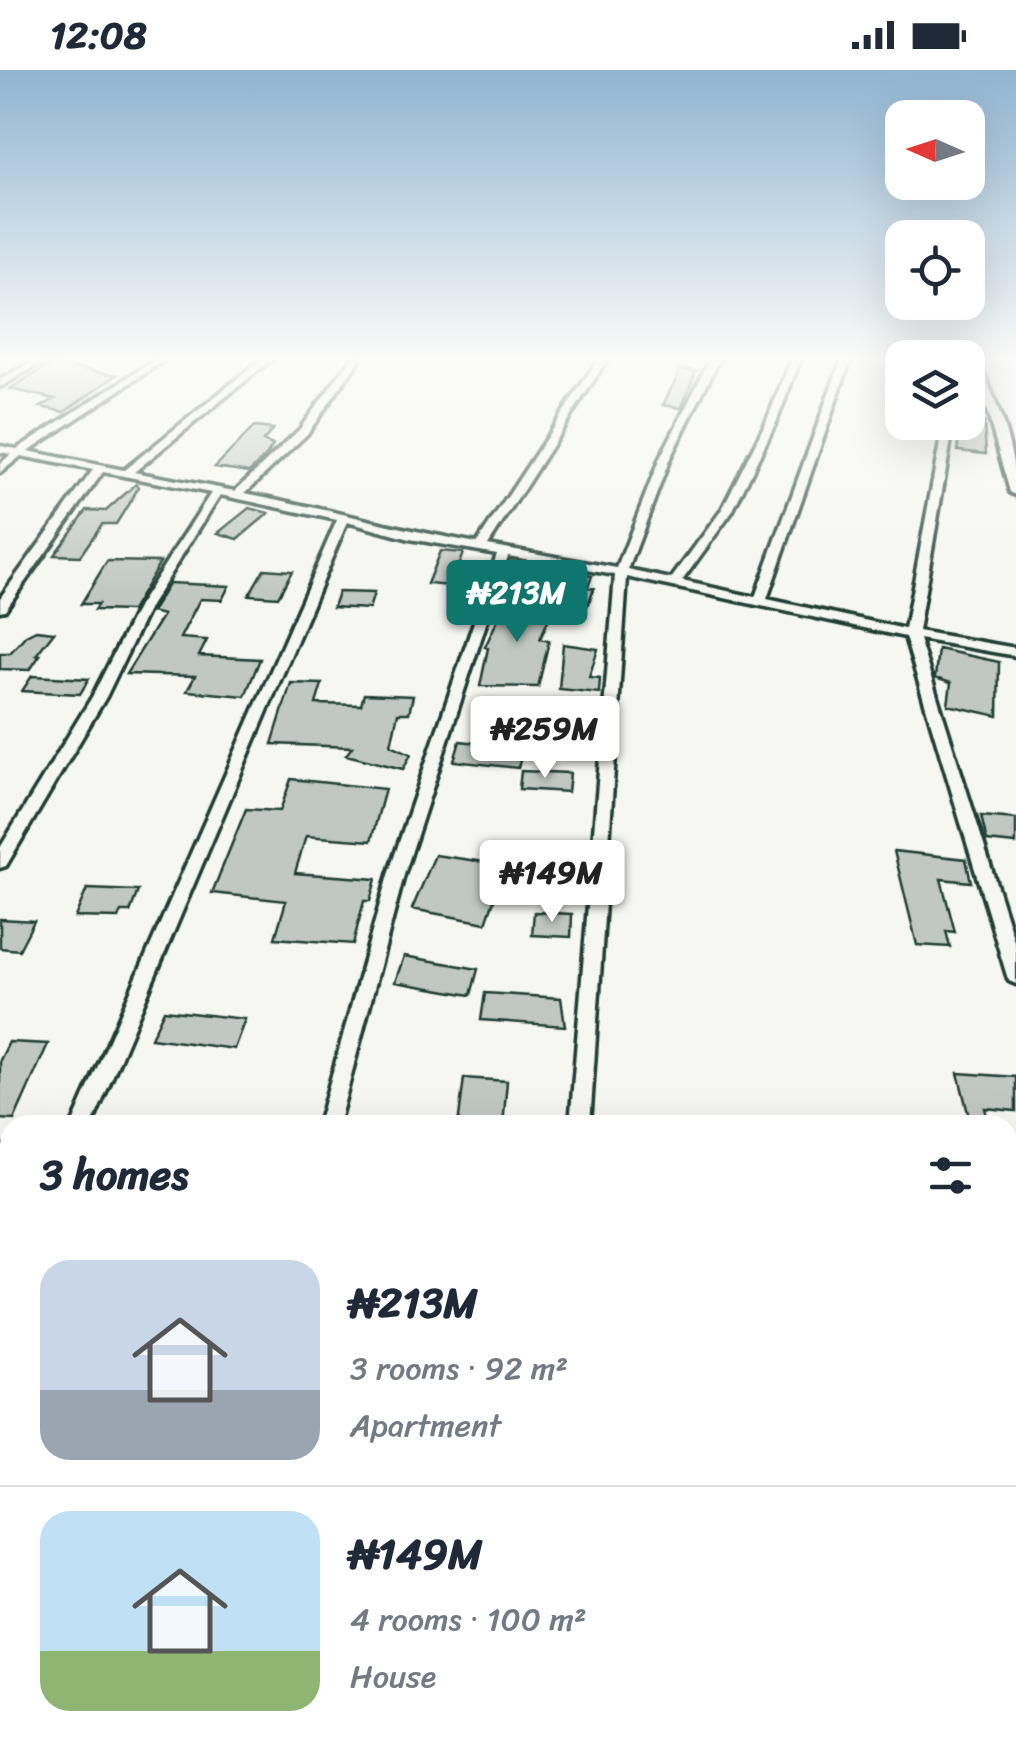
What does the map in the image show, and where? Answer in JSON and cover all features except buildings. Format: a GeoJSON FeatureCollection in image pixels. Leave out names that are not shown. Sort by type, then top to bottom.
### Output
{"type":"FeatureCollection","features":[{"type":"Feature","properties":{"kind":"street"},"geometry":{"type":"LineString","coordinates":[[0,470],[44,437]]}},
{"type":"Feature","properties":{"kind":"street"},"geometry":{"type":"LineString","coordinates":[[126,472],[170,437]]}},
{"type":"Feature","properties":{"kind":"street"},"geometry":{"type":"LineString","coordinates":[[238,494],[298,437]]}},
{"type":"Feature","properties":{"kind":"street"},"geometry":{"type":"LineString","coordinates":[[481,547],[553,437]]}},
{"type":"Feature","properties":{"kind":"street"},"geometry":{"type":"LineString","coordinates":[[581,1115],[621,572],[676,437]]}},
{"type":"Feature","properties":{"kind":"street"},"geometry":{"type":"LineString","coordinates":[[674,583],[726,512],[764,437]]}},
{"type":"Feature","properties":{"kind":"street"},"geometry":{"type":"LineString","coordinates":[[760,601],[819,437]]}},
{"type":"Feature","properties":{"kind":"street"},"geometry":{"type":"LineString","coordinates":[[1000,437],[1016,492]]}},
{"type":"Feature","properties":{"kind":"street"},"geometry":{"type":"LineString","coordinates":[[945,440],[911,634],[1016,976]]}},
{"type":"Feature","properties":{"kind":"street"},"geometry":{"type":"LineString","coordinates":[[0,449],[238,494],[410,534],[621,572],[911,634],[1016,652]]}},
{"type":"Feature","properties":{"kind":"street"},"geometry":{"type":"LineString","coordinates":[[0,607],[100,468]]}},
{"type":"Feature","properties":{"kind":"street"},"geometry":{"type":"LineString","coordinates":[[0,862],[99,697],[144,606],[218,490]]}},
{"type":"Feature","properties":{"kind":"street"},"geometry":{"type":"LineString","coordinates":[[86,1115],[344,516]]}},
{"type":"Feature","properties":{"kind":"street"},"geometry":{"type":"LineString","coordinates":[[330,1115],[396,876],[504,551]]}}]}
